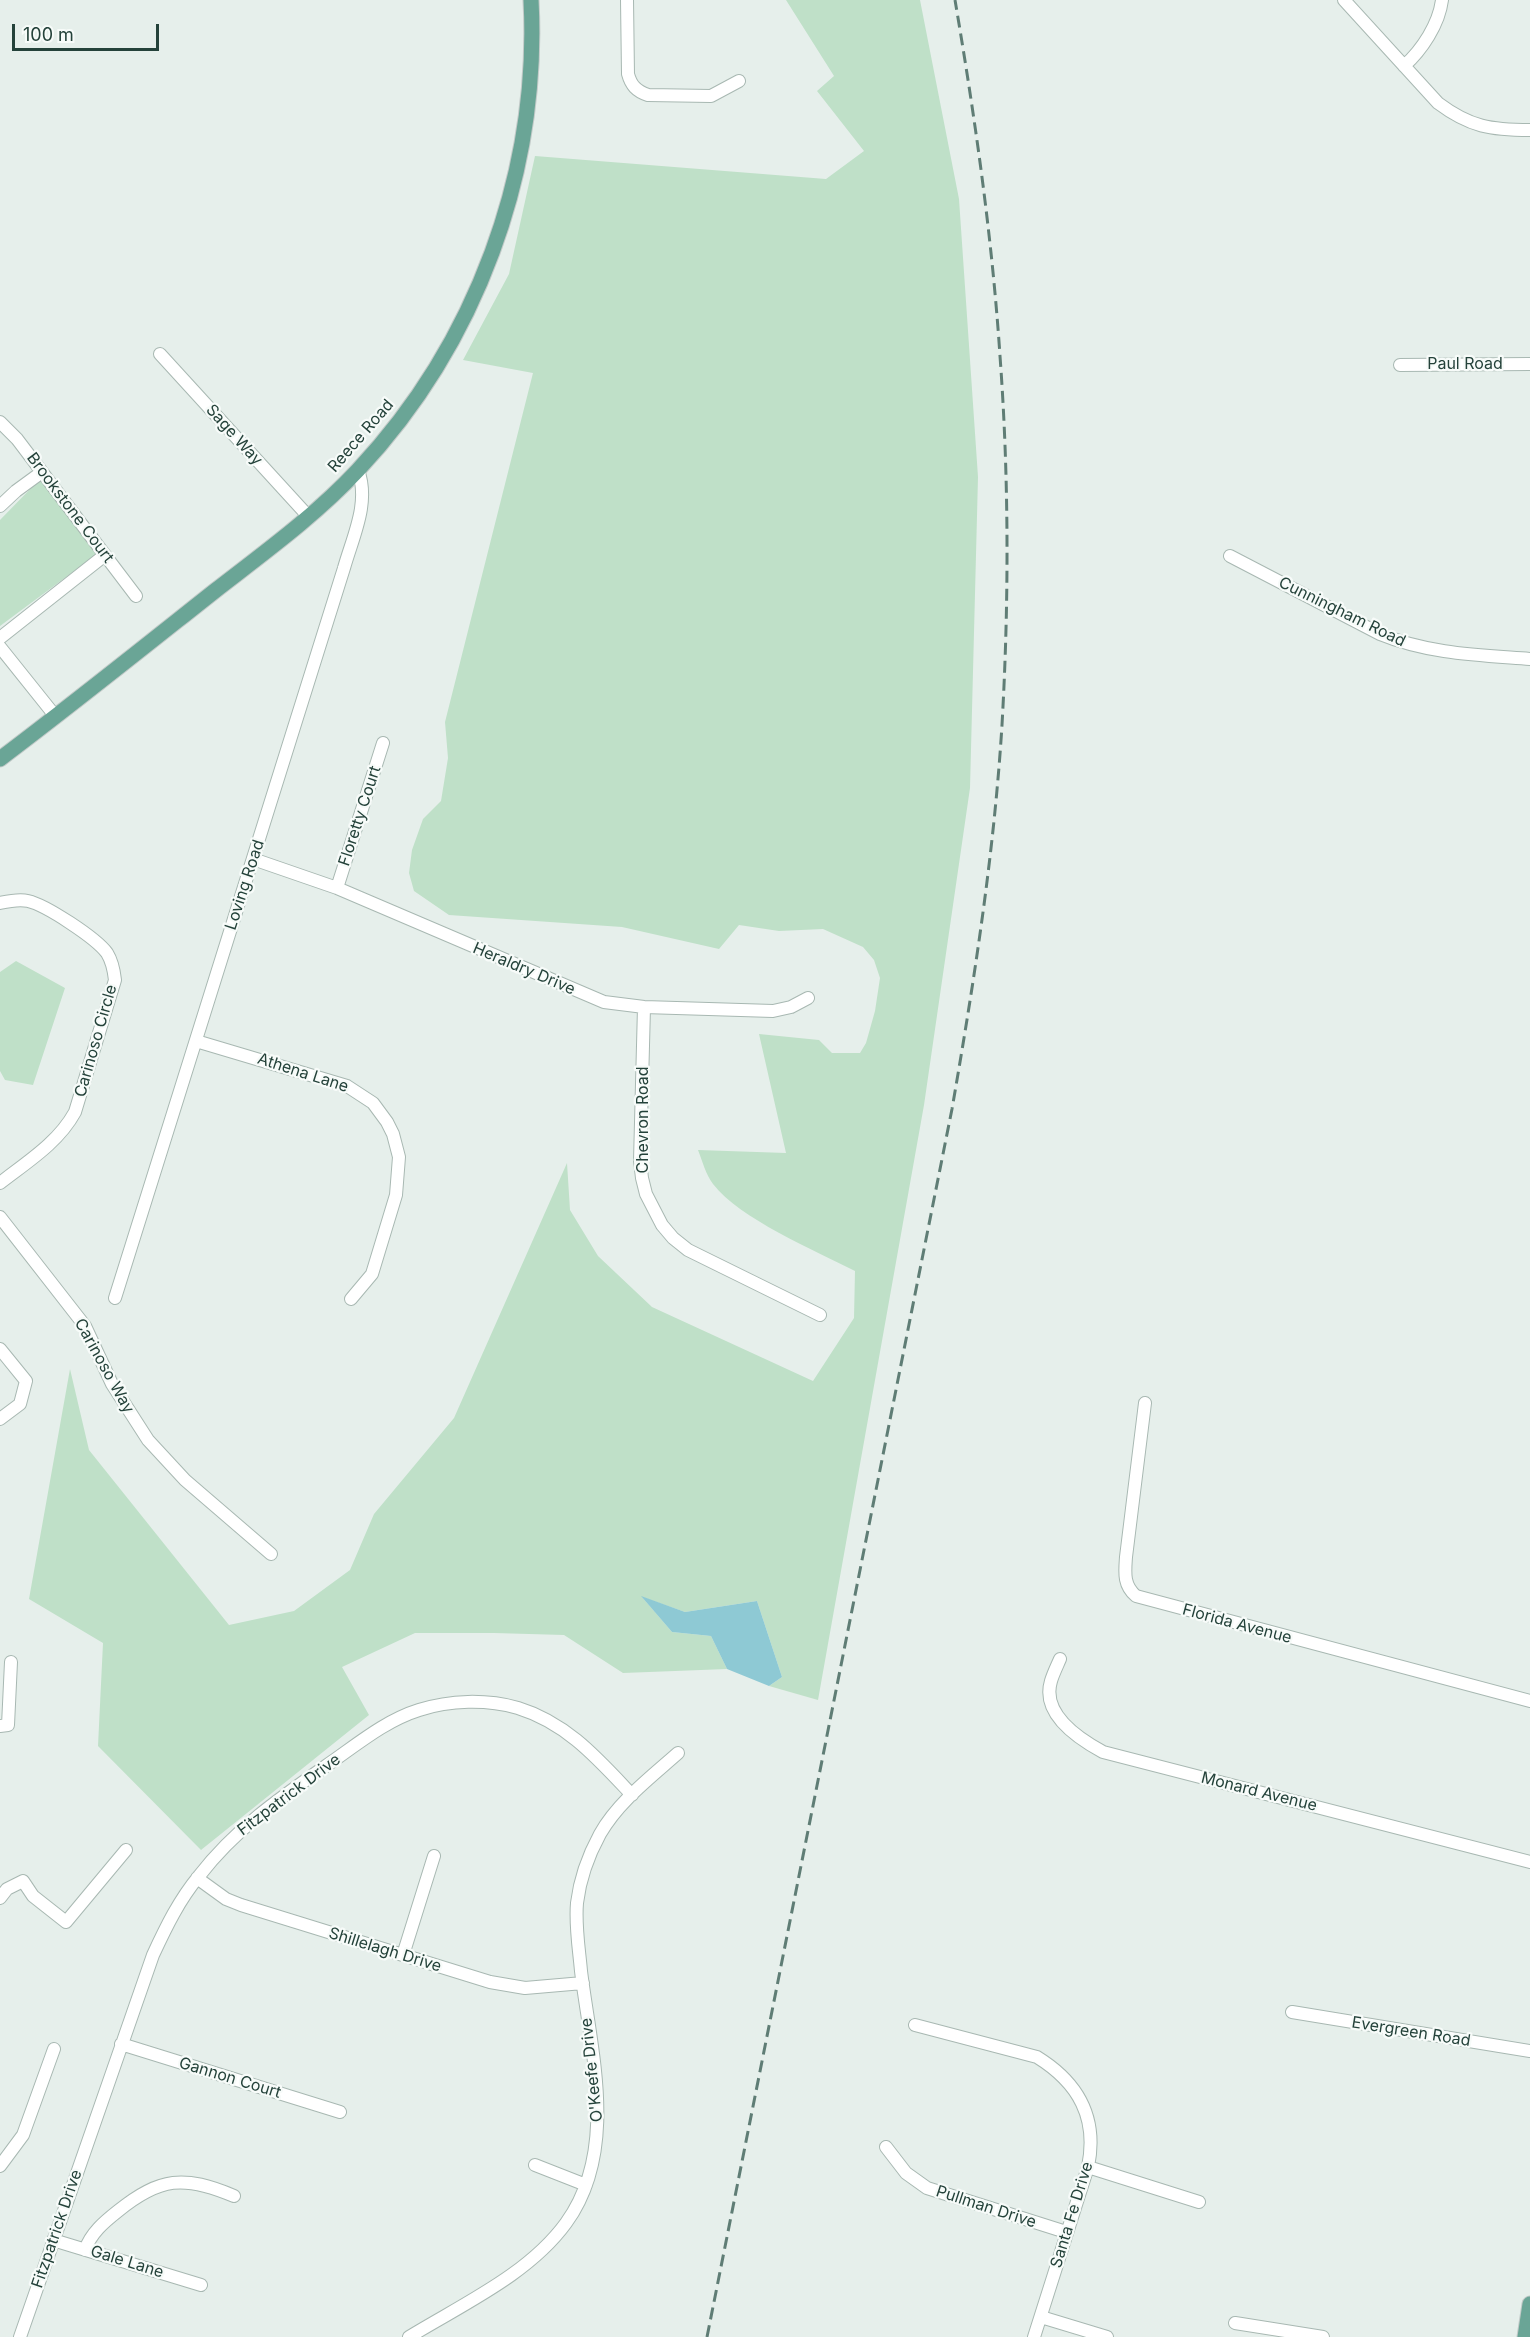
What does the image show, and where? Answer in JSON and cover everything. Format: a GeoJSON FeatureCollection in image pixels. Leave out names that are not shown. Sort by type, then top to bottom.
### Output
{"type":"FeatureCollection","features":[{"type":"Feature","properties":{"kind":"main road","name":"Reece Road"},"geometry":{"type":"LineString","coordinates":[[0,759],[308,516],[358,470],[395,426],[438,366],[468,309],[494,250],[516,173],[526,116],[532,55],[531,0]]}},
{"type":"Feature","properties":{"kind":"main road"},"geometry":{"type":"LineString","coordinates":[[1526,2337],[1530,2304]]}},
{"type":"Feature","properties":{"kind":"street"},"geometry":{"type":"LineString","coordinates":[[627,0],[628,74],[630,82],[640,92],[648,95],[711,96],[739,81]]}},
{"type":"Feature","properties":{"kind":"street"},"geometry":{"type":"LineString","coordinates":[[1344,0],[1438,103],[1465,121],[1498,130],[1530,130]]}},
{"type":"Feature","properties":{"kind":"street"},"geometry":{"type":"LineString","coordinates":[[1404,66],[1417,54],[1440,11],[1442,0]]}},
{"type":"Feature","properties":{"kind":"street","name":"Sage Way"},"geometry":{"type":"LineString","coordinates":[[160,354],[308,516]]}},
{"type":"Feature","properties":{"kind":"street","name":"Paul Road"},"geometry":{"type":"LineString","coordinates":[[1400,364],[1530,364]]}},
{"type":"Feature","properties":{"kind":"street","name":"Brookstone Court"},"geometry":{"type":"LineString","coordinates":[[0,422],[17,439],[136,596]]}},
{"type":"Feature","properties":{"kind":"street","name":"Loving Road"},"geometry":{"type":"LineString","coordinates":[[115,1298],[362,506],[362,482],[358,470]]}},
{"type":"Feature","properties":{"kind":"street"},"geometry":{"type":"LineString","coordinates":[[0,506],[42,472]]}},
{"type":"Feature","properties":{"kind":"street"},"geometry":{"type":"LineString","coordinates":[[0,638],[105,555]]}},
{"type":"Feature","properties":{"kind":"street","name":"Cunningham Road"},"geometry":{"type":"LineString","coordinates":[[1230,556],[1403,644],[1448,653],[1530,659]]}},
{"type":"Feature","properties":{"kind":"street"},"geometry":{"type":"LineString","coordinates":[[0,647],[56,717]]}},
{"type":"Feature","properties":{"kind":"street","name":"Floretty Court"},"geometry":{"type":"LineString","coordinates":[[337,888],[383,743]]}},
{"type":"Feature","properties":{"kind":"street","name":"Heraldry Drive"},"geometry":{"type":"LineString","coordinates":[[253,860],[337,888],[586,996],[623,1006],[773,1011],[791,1007],[808,998]]}},
{"type":"Feature","properties":{"kind":"street","name":"Carinoso Circle"},"geometry":{"type":"LineString","coordinates":[[0,903],[27,901],[37,904],[91,938],[107,954],[115,980],[81,1094],[71,1119],[54,1140],[0,1183]]}},
{"type":"Feature","properties":{"kind":"street","name":"Chevron Road"},"geometry":{"type":"LineString","coordinates":[[644,1007],[640,1161],[646,1194],[653,1210],[674,1238],[688,1250],[820,1315]]}},
{"type":"Feature","properties":{"kind":"street","name":"Athena Lane"},"geometry":{"type":"LineString","coordinates":[[196,1041],[347,1086],[373,1103],[387,1122],[399,1157],[396,1195],[372,1274],[351,1299]]}},
{"type":"Feature","properties":{"kind":"street","name":"Carinoso Way"},"geometry":{"type":"LineString","coordinates":[[0,1217],[85,1326],[112,1384],[148,1440],[185,1480],[271,1554]]}},
{"type":"Feature","properties":{"kind":"street"},"geometry":{"type":"LineString","coordinates":[[0,1349],[26,1381],[20,1404],[0,1419]]}},
{"type":"Feature","properties":{"kind":"street","name":"Florida Avenue"},"geometry":{"type":"LineString","coordinates":[[1145,1403],[1126,1557],[1125,1581],[1129,1590],[1136,1596],[1530,1701]]}},
{"type":"Feature","properties":{"kind":"street","name":"Monard Avenue"},"geometry":{"type":"LineString","coordinates":[[1060,1659],[1050,1682],[1053,1705],[1060,1720],[1073,1733],[1103,1752],[1530,1862]]}},
{"type":"Feature","properties":{"kind":"street"},"geometry":{"type":"LineString","coordinates":[[0,1726],[8,1725],[11,1662]]}},
{"type":"Feature","properties":{"kind":"street","name":"Fitzpatrick Drive"},"geometry":{"type":"LineString","coordinates":[[20,2337],[153,1955],[173,1914],[197,1878],[242,1828],[266,1808],[387,1724],[436,1705],[476,1702],[496,1704],[517,1708],[548,1720],[588,1749],[632,1796]]}},
{"type":"Feature","properties":{"kind":"street","name":"O'Keefe Drive"},"geometry":{"type":"LineString","coordinates":[[409,2337],[529,2262],[544,2250],[567,2222],[586,2185],[596,2148],[598,2115],[576,1915],[584,1871],[601,1832],[632,1796],[678,1753]]}},
{"type":"Feature","properties":{"kind":"street"},"geometry":{"type":"LineString","coordinates":[[0,1898],[8,1889],[23,1881],[33,1896],[66,1923],[126,1850]]}},
{"type":"Feature","properties":{"kind":"street"},"geometry":{"type":"LineString","coordinates":[[403,1955],[434,1856]]}},
{"type":"Feature","properties":{"kind":"street","name":"Shillelagh Drive"},"geometry":{"type":"LineString","coordinates":[[197,1878],[226,1899],[242,1905],[507,1986],[545,1988],[583,1983]]}},
{"type":"Feature","properties":{"kind":"street","name":"Evergreen Road"},"geometry":{"type":"LineString","coordinates":[[1292,2012],[1530,2051]]}},
{"type":"Feature","properties":{"kind":"street","name":"Santa Fe Drive"},"geometry":{"type":"LineString","coordinates":[[915,2025],[1037,2057],[1055,2068],[1068,2080],[1080,2097],[1088,2116],[1092,2139],[1088,2167],[1034,2337]]}},
{"type":"Feature","properties":{"kind":"street","name":"Gannon Court"},"geometry":{"type":"LineString","coordinates":[[121,2044],[340,2112]]}},
{"type":"Feature","properties":{"kind":"street"},"geometry":{"type":"LineString","coordinates":[[0,2166],[23,2136],[54,2049]]}},
{"type":"Feature","properties":{"kind":"street","name":"Pullman Drive"},"geometry":{"type":"LineString","coordinates":[[886,2147],[906,2173],[927,2188],[1066,2232]]}},
{"type":"Feature","properties":{"kind":"street"},"geometry":{"type":"LineString","coordinates":[[535,2165],[586,2185]]}},
{"type":"Feature","properties":{"kind":"street"},"geometry":{"type":"LineString","coordinates":[[1088,2167],[1199,2202]]}},
{"type":"Feature","properties":{"kind":"street"},"geometry":{"type":"LineString","coordinates":[[85,2250],[92,2235],[114,2215],[143,2193],[157,2186],[181,2182],[209,2187],[234,2196]]}},
{"type":"Feature","properties":{"kind":"street","name":"Gale Lane"},"geometry":{"type":"LineString","coordinates":[[53,2240],[201,2285]]}},
{"type":"Feature","properties":{"kind":"street"},"geometry":{"type":"LineString","coordinates":[[1041,2317],[1107,2337]]}},
{"type":"Feature","properties":{"kind":"street"},"geometry":{"type":"LineString","coordinates":[[1235,2323],[1323,2337]]}},
{"type":"Feature","properties":{"kind":"green space"},"geometry":{"type":"Polygon","coordinates":[[[786,0],[920,0],[959,199],[978,477],[970,788],[924,1105],[818,1700],[769,1686],[782,1677],[757,1601],[685,1612],[642,1597],[672,1632],[711,1636],[727,1669],[623,1673],[564,1635],[415,1633],[342,1667],[369,1715],[201,1850],[98,1746],[103,1643],[29,1599],[70,1369],[89,1450],[229,1625],[294,1611],[350,1570],[374,1514],[454,1418],[567,1163],[570,1210],[598,1256],[652,1307],[813,1381],[854,1318],[855,1271],[779,1233],[725,1197],[706,1172],[698,1150],[786,1153],[759,1034],[819,1040],[832,1053],[860,1053],[866,1043],[875,1011],[880,978],[874,960],[863,947],[823,929],[779,931],[739,925],[719,949],[622,927],[449,915],[414,891],[409,873],[412,850],[423,819],[441,801],[448,758],[445,722],[533,373],[463,360],[509,274],[535,156],[826,179],[864,151],[817,91],[834,76],[786,0]]]}},
{"type":"Feature","properties":{"kind":"green space"},"geometry":{"type":"Polygon","coordinates":[[[40,479],[97,554],[0,626],[0,520],[40,479]]]}},
{"type":"Feature","properties":{"kind":"green space"},"geometry":{"type":"Polygon","coordinates":[[[16,961],[65,988],[33,1085],[5,1080],[0,1071],[0,972],[16,961]]]}},
{"type":"Feature","properties":{"kind":"water"},"geometry":{"type":"Polygon","coordinates":[[[641,1596],[685,1612],[757,1601],[782,1677],[769,1686],[727,1669],[711,1636],[672,1632],[641,1596]]]}},
{"type":"Feature","properties":{"kind":"railway"},"geometry":{"type":"LineString","coordinates":[[707,2337],[952,1109],[975,966],[994,822],[1002,725],[1006,633],[1007,540],[1003,402],[988,222],[955,0]]}}]}
